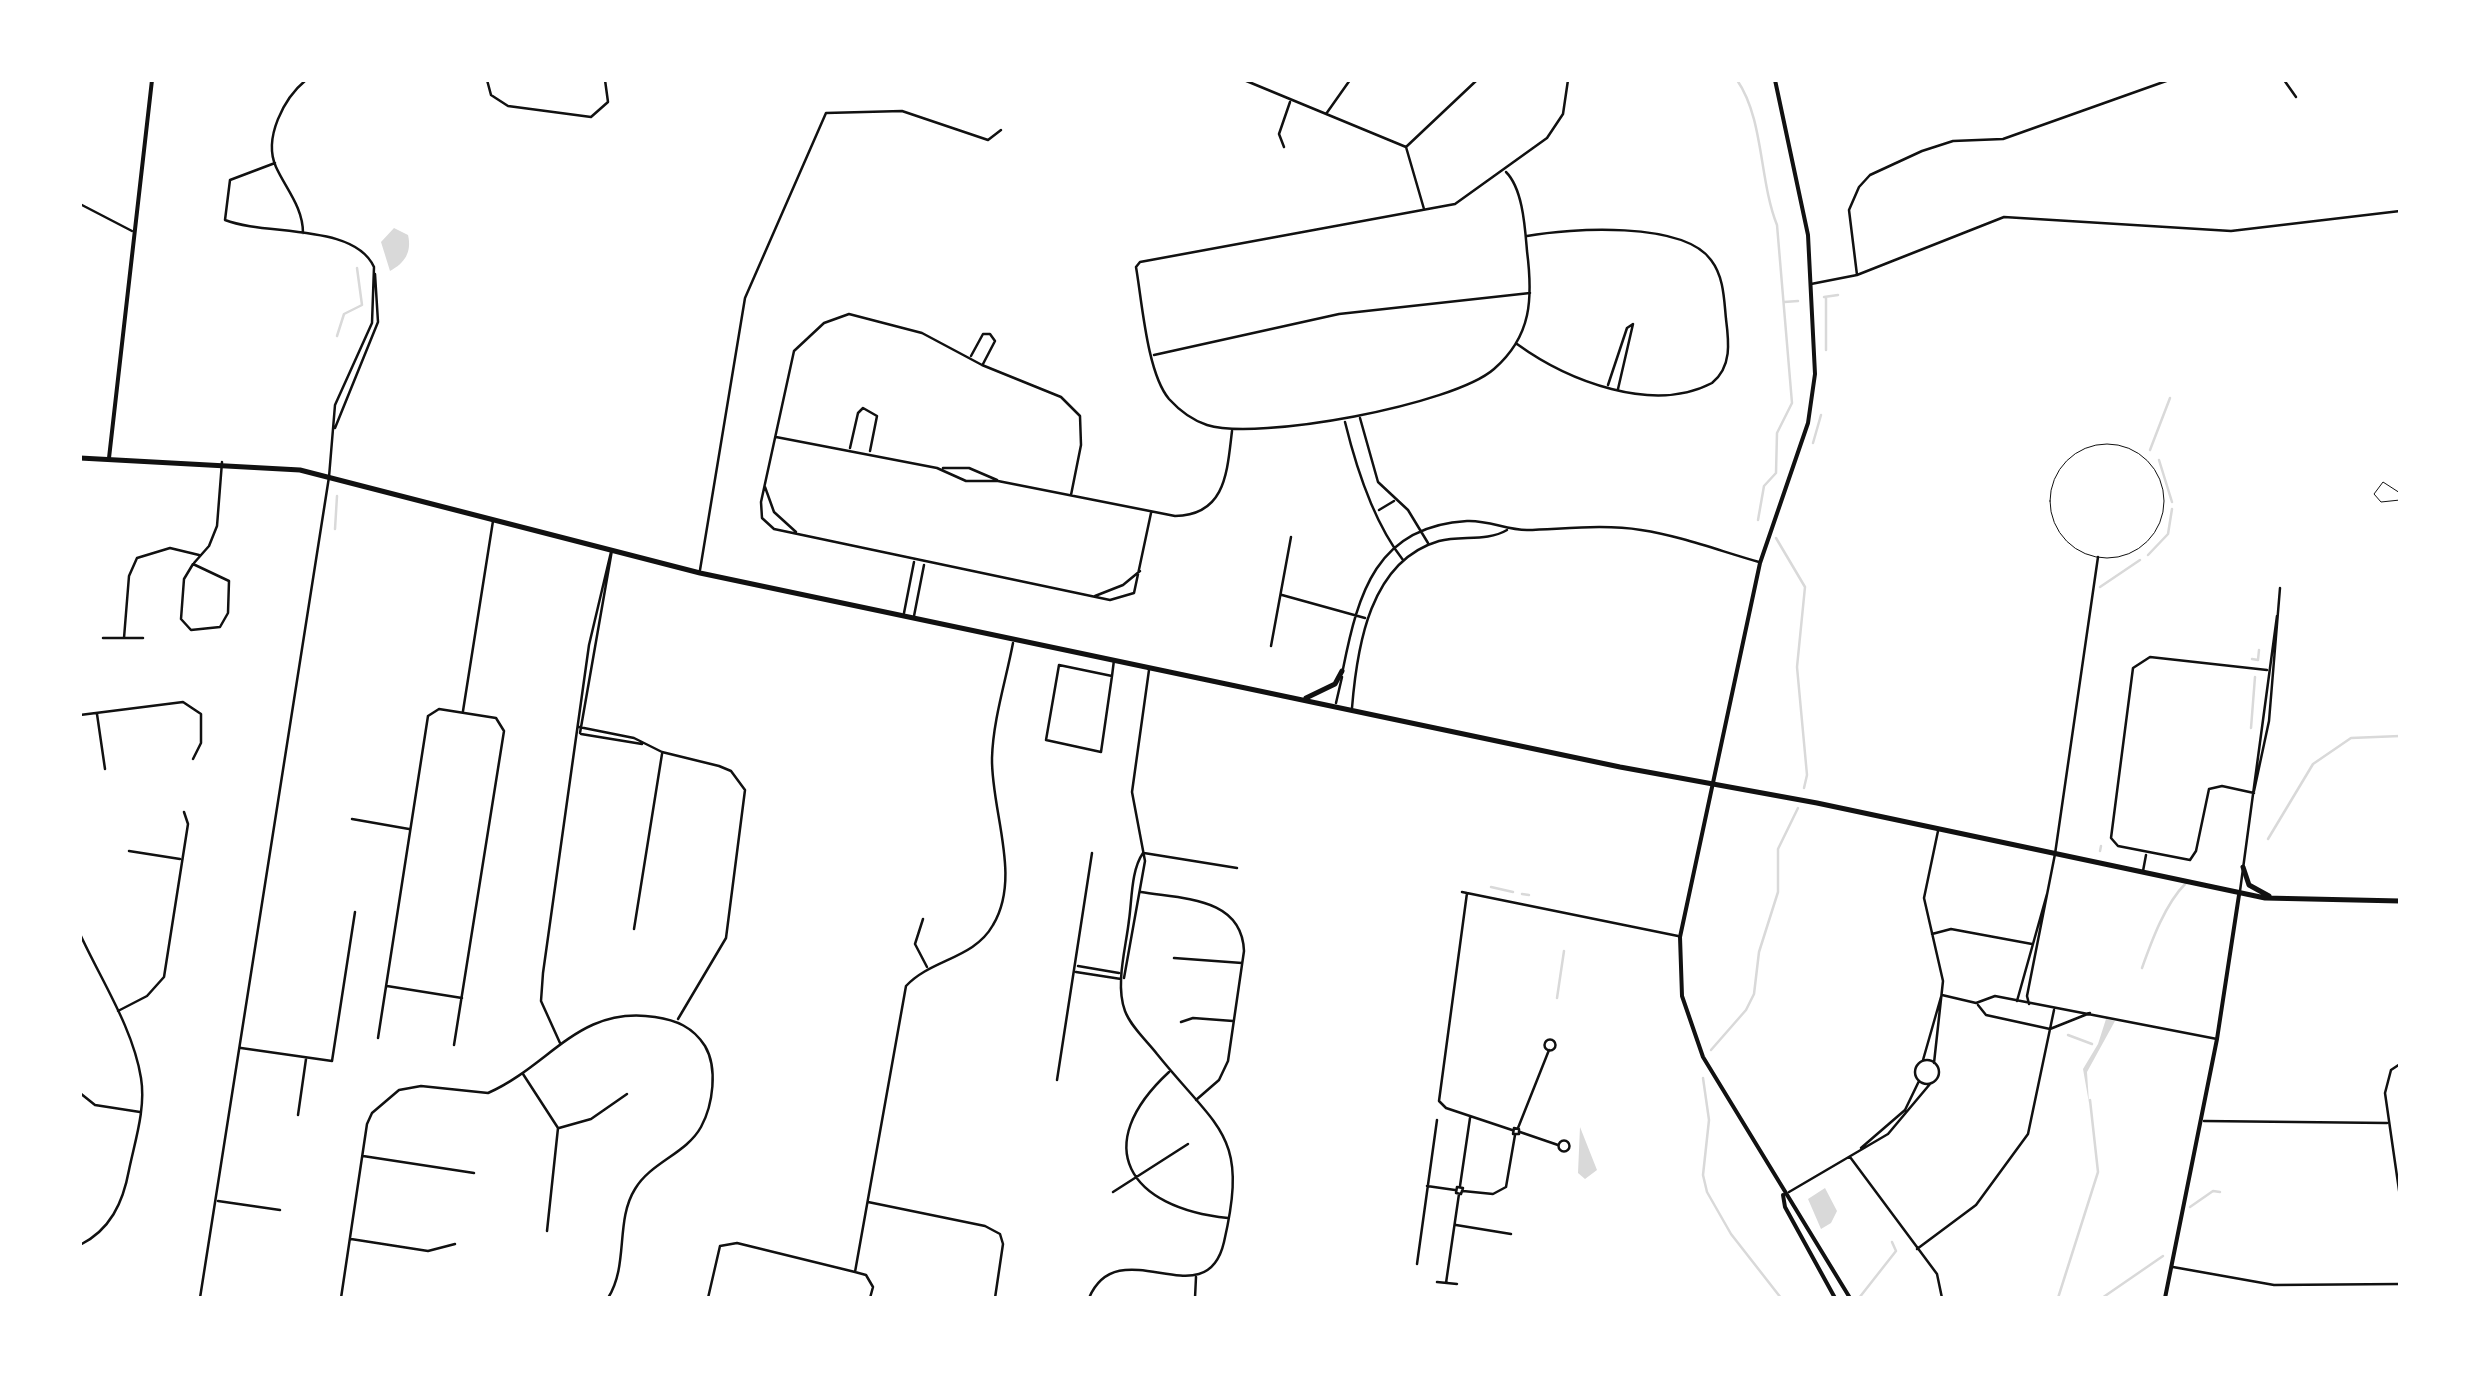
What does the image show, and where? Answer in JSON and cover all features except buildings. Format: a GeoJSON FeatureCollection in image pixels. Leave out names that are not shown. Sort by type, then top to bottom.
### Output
{"type":"FeatureCollection","features":[{"type":"Feature","properties":{"kind":"main road"},"geometry":{"type":"LineString","coordinates":[[109,459],[152,80]]}},
{"type":"Feature","properties":{"kind":"main road"},"geometry":{"type":"LineString","coordinates":[[1774,80],[1808,235],[1812,405],[1760,563],[1680,937],[1680,983],[1692,1030],[1784,1195],[1850,1298]]}},
{"type":"Feature","properties":{"kind":"main road"},"geometry":{"type":"LineString","coordinates":[[80,458],[268,464],[700,573],[2239,893],[2276,899],[2400,900]]}},
{"type":"Feature","properties":{"kind":"main road"},"geometry":{"type":"LineString","coordinates":[[1306,698],[1335,684],[1342,671]]}},
{"type":"Feature","properties":{"kind":"main road"},"geometry":{"type":"LineString","coordinates":[[2243,866],[2250,885],[2276,899]]}},
{"type":"Feature","properties":{"kind":"main road"},"geometry":{"type":"LineString","coordinates":[[2165,1298],[2217,1039],[2239,893]]}},
{"type":"Feature","properties":{"kind":"main road"},"geometry":{"type":"LineString","coordinates":[[1784,1195],[1785,1207],[1835,1298]]}},
{"type":"Feature","properties":{"kind":"street"},"geometry":{"type":"LineString","coordinates":[[303,234],[301,213],[274,163],[276,126],[293,93],[306,80]]}},
{"type":"Feature","properties":{"kind":"street"},"geometry":{"type":"LineString","coordinates":[[487,80],[491,95],[503,104],[591,116],[608,102],[605,80]]}},
{"type":"Feature","properties":{"kind":"street"},"geometry":{"type":"LineString","coordinates":[[1244,80],[1406,147]]}},
{"type":"Feature","properties":{"kind":"street"},"geometry":{"type":"LineString","coordinates":[[1326,114],[1350,80]]}},
{"type":"Feature","properties":{"kind":"street"},"geometry":{"type":"LineString","coordinates":[[1406,147],[1477,80]]}},
{"type":"Feature","properties":{"kind":"street"},"geometry":{"type":"LineString","coordinates":[[1506,172],[1513,179],[1526,236],[1532,293],[1525,328],[1492,372],[1476,381],[1360,417],[1232,429],[1206,424],[1183,412],[1166,395],[1153,356],[1136,267],[1140,262],[1455,204],[1506,172],[1557,126],[1568,80]]}},
{"type":"Feature","properties":{"kind":"street"},"geometry":{"type":"LineString","coordinates":[[1857,276],[1849,210],[1859,186],[1870,175],[1953,141],[2004,139],[2169,80]]}},
{"type":"Feature","properties":{"kind":"street"},"geometry":{"type":"LineString","coordinates":[[2284,80],[2296,97]]}},
{"type":"Feature","properties":{"kind":"street"},"geometry":{"type":"LineString","coordinates":[[1284,147],[1279,134],[1291,101]]}},
{"type":"Feature","properties":{"kind":"street"},"geometry":{"type":"LineString","coordinates":[[700,573],[745,298],[826,113],[902,111],[988,140],[1001,130]]}},
{"type":"Feature","properties":{"kind":"street"},"geometry":{"type":"LineString","coordinates":[[1406,147],[1424,210]]}},
{"type":"Feature","properties":{"kind":"street"},"geometry":{"type":"LineString","coordinates":[[200,1298],[329,478],[336,404],[368,336],[379,298],[374,266],[351,242],[224,218],[230,180],[274,163]]}},
{"type":"Feature","properties":{"kind":"street"},"geometry":{"type":"LineString","coordinates":[[81,216],[83,205],[135,233]]}},
{"type":"Feature","properties":{"kind":"street"},"geometry":{"type":"LineString","coordinates":[[1812,284],[1857,276],[2004,217],[2231,231],[2400,211]]}},
{"type":"Feature","properties":{"kind":"street"},"geometry":{"type":"LineString","coordinates":[[1516,343],[1544,362],[1607,386],[1681,395],[1719,377],[1728,356],[1721,278],[1711,259],[1682,240],[1615,230],[1566,229],[1526,236]]}},
{"type":"Feature","properties":{"kind":"street"},"geometry":{"type":"LineString","coordinates":[[1153,356],[1339,314],[1532,293]]}},
{"type":"Feature","properties":{"kind":"street"},"geometry":{"type":"LineString","coordinates":[[1071,495],[1081,445],[1080,416],[1062,397],[982,365],[922,333],[849,314],[824,323],[794,351],[764,486],[760,512],[765,523],[924,563],[1123,600],[1134,593],[1152,513]]}},
{"type":"Feature","properties":{"kind":"street"},"geometry":{"type":"LineString","coordinates":[[1607,386],[1627,328],[1633,324],[1618,389]]}},
{"type":"Feature","properties":{"kind":"street"},"geometry":{"type":"LineString","coordinates":[[970,359],[982,334],[990,334],[995,341],[982,365]]}},
{"type":"Feature","properties":{"kind":"street"},"geometry":{"type":"LineString","coordinates":[[850,450],[858,413],[863,408],[877,416],[870,453]]}},
{"type":"Feature","properties":{"kind":"street"},"geometry":{"type":"LineString","coordinates":[[1360,417],[1370,464],[1385,492],[1408,510],[1429,544]]}},
{"type":"Feature","properties":{"kind":"street"},"geometry":{"type":"LineString","coordinates":[[1344,420],[1356,466],[1403,560]]}},
{"type":"Feature","properties":{"kind":"street"},"geometry":{"type":"LineString","coordinates":[[776,437],[937,468],[966,480],[998,481],[1152,513],[1194,516],[1217,501],[1225,482],[1232,429]]}},
{"type":"Feature","properties":{"kind":"street"},"geometry":{"type":"LineString","coordinates":[[193,564],[229,581],[229,608],[220,626],[191,630],[180,619],[184,579],[193,564],[217,526],[222,462]]}},
{"type":"Feature","properties":{"kind":"street"},"geometry":{"type":"LineString","coordinates":[[937,468],[969,468],[998,481]]}},
{"type":"Feature","properties":{"kind":"street"},"geometry":{"type":"LineString","coordinates":[[764,486],[774,512],[802,535]]}},
{"type":"Feature","properties":{"kind":"street"},"geometry":{"type":"LineString","coordinates":[[1378,511],[1396,500]]}},
{"type":"Feature","properties":{"kind":"street"},"geometry":{"type":"LineString","coordinates":[[463,712],[493,519]]}},
{"type":"Feature","properties":{"kind":"street"},"geometry":{"type":"LineString","coordinates":[[1336,705],[1354,614],[1364,585],[1394,548],[1422,531],[1468,521],[1492,522],[1508,529],[1644,530],[1760,563]]}},
{"type":"Feature","properties":{"kind":"street"},"geometry":{"type":"LineString","coordinates":[[1352,708],[1368,620],[1379,590],[1403,560],[1429,544],[1458,536],[1494,536],[1508,529]]}},
{"type":"Feature","properties":{"kind":"street"},"geometry":{"type":"LineString","coordinates":[[1271,646],[1291,537]]}},
{"type":"Feature","properties":{"kind":"street"},"geometry":{"type":"LineString","coordinates":[[124,638],[129,576],[137,558],[157,549],[199,555]]}},
{"type":"Feature","properties":{"kind":"street"},"geometry":{"type":"LineString","coordinates":[[581,728],[588,645],[612,549]]}},
{"type":"Feature","properties":{"kind":"street"},"geometry":{"type":"LineString","coordinates":[[560,1045],[541,1001],[543,973],[612,549]]}},
{"type":"Feature","properties":{"kind":"street"},"geometry":{"type":"LineString","coordinates":[[2016,1001],[2022,997],[2048,893],[2098,558]]}},
{"type":"Feature","properties":{"kind":"street"},"geometry":{"type":"LineString","coordinates":[[903,615],[914,560]]}},
{"type":"Feature","properties":{"kind":"street"},"geometry":{"type":"LineString","coordinates":[[914,617],[924,563]]}},
{"type":"Feature","properties":{"kind":"street"},"geometry":{"type":"LineString","coordinates":[[1094,596],[1123,585],[1141,570]]}},
{"type":"Feature","properties":{"kind":"street"},"geometry":{"type":"LineString","coordinates":[[2254,793],[2269,720],[2280,588]]}},
{"type":"Feature","properties":{"kind":"street"},"geometry":{"type":"LineString","coordinates":[[1280,594],[1368,620]]}},
{"type":"Feature","properties":{"kind":"street"},"geometry":{"type":"LineString","coordinates":[[2239,893],[2277,616]]}},
{"type":"Feature","properties":{"kind":"street"},"geometry":{"type":"LineString","coordinates":[[104,638],[143,638]]}},
{"type":"Feature","properties":{"kind":"street"},"geometry":{"type":"LineString","coordinates":[[855,1272],[906,986],[928,968],[975,947],[992,928],[1006,898],[992,757],[1014,638]]}},
{"type":"Feature","properties":{"kind":"street"},"geometry":{"type":"LineString","coordinates":[[2254,793],[2222,786],[2209,789],[2194,858],[2180,861],[2146,853],[2118,846],[2111,838],[2133,668],[2150,658],[2267,670]]}},
{"type":"Feature","properties":{"kind":"street"},"geometry":{"type":"LineString","coordinates":[[1112,676],[1059,666],[1046,740],[1100,752],[1112,676],[1114,659]]}},
{"type":"Feature","properties":{"kind":"street"},"geometry":{"type":"LineString","coordinates":[[1124,975],[1140,892],[1143,853],[1132,792],[1150,666]]}},
{"type":"Feature","properties":{"kind":"street"},"geometry":{"type":"LineString","coordinates":[[80,715],[172,702],[193,706],[204,725],[193,758]]}},
{"type":"Feature","properties":{"kind":"street"},"geometry":{"type":"LineString","coordinates":[[378,1038],[428,716],[439,709],[496,718],[504,731],[454,1046]]}},
{"type":"Feature","properties":{"kind":"street"},"geometry":{"type":"LineString","coordinates":[[97,713],[104,769]]}},
{"type":"Feature","properties":{"kind":"street"},"geometry":{"type":"LineString","coordinates":[[581,728],[731,771],[746,790],[726,938],[677,1020]]}},
{"type":"Feature","properties":{"kind":"street"},"geometry":{"type":"LineString","coordinates":[[579,734],[604,735]]}},
{"type":"Feature","properties":{"kind":"street"},"geometry":{"type":"LineString","coordinates":[[634,928],[662,752]]}},
{"type":"Feature","properties":{"kind":"street"},"geometry":{"type":"LineString","coordinates":[[117,1012],[159,988],[164,978],[188,824],[184,812]]}},
{"type":"Feature","properties":{"kind":"street"},"geometry":{"type":"LineString","coordinates":[[352,819],[410,830]]}},
{"type":"Feature","properties":{"kind":"street"},"geometry":{"type":"LineString","coordinates":[[1784,1195],[1900,1124],[1938,1075],[1934,1062],[1942,996],[1941,969],[1924,898],[1938,829]]}},
{"type":"Feature","properties":{"kind":"street"},"geometry":{"type":"LineString","coordinates":[[129,850],[181,860]]}},
{"type":"Feature","properties":{"kind":"street"},"geometry":{"type":"LineString","coordinates":[[1058,1080],[1092,853]]}},
{"type":"Feature","properties":{"kind":"street"},"geometry":{"type":"LineString","coordinates":[[1143,853],[1236,868]]}},
{"type":"Feature","properties":{"kind":"street"},"geometry":{"type":"LineString","coordinates":[[1089,1298],[1104,1274],[1126,1267],[1178,1277],[1196,1276],[1219,1254],[1228,1218],[1234,1156],[1225,1135],[1124,1010],[1124,975],[1143,853]]}},
{"type":"Feature","properties":{"kind":"street"},"geometry":{"type":"LineString","coordinates":[[2142,873],[2146,853]]}},
{"type":"Feature","properties":{"kind":"street"},"geometry":{"type":"LineString","coordinates":[[1140,892],[1224,910],[1242,933],[1243,963],[1226,1067],[1196,1100]]}},
{"type":"Feature","properties":{"kind":"street"},"geometry":{"type":"LineString","coordinates":[[1558,1145],[1446,1108],[1438,1098],[1465,892],[1680,937]]}},
{"type":"Feature","properties":{"kind":"street"},"geometry":{"type":"LineString","coordinates":[[240,1047],[332,1060],[355,912]]}},
{"type":"Feature","properties":{"kind":"street"},"geometry":{"type":"LineString","coordinates":[[923,920],[915,944],[928,968]]}},
{"type":"Feature","properties":{"kind":"street"},"geometry":{"type":"LineString","coordinates":[[1931,934],[1957,929],[2035,945]]}},
{"type":"Feature","properties":{"kind":"street"},"geometry":{"type":"LineString","coordinates":[[80,934],[117,1012],[142,1080],[141,1112],[124,1194],[104,1231],[80,1244]]}},
{"type":"Feature","properties":{"kind":"street"},"geometry":{"type":"LineString","coordinates":[[2029,1004],[2035,945]]}},
{"type":"Feature","properties":{"kind":"street"},"geometry":{"type":"LineString","coordinates":[[1174,958],[1243,963]]}},
{"type":"Feature","properties":{"kind":"street"},"geometry":{"type":"LineString","coordinates":[[1076,966],[1124,975]]}},
{"type":"Feature","properties":{"kind":"street"},"geometry":{"type":"LineString","coordinates":[[1076,972],[1124,975]]}},
{"type":"Feature","properties":{"kind":"street"},"geometry":{"type":"LineString","coordinates":[[386,986],[462,998]]}},
{"type":"Feature","properties":{"kind":"street"},"geometry":{"type":"LineString","coordinates":[[1942,996],[1976,1003],[1986,1014],[2050,1029],[2092,1013]]}},
{"type":"Feature","properties":{"kind":"street"},"geometry":{"type":"LineString","coordinates":[[1861,1149],[1905,1110],[1918,1082],[1914,1070],[1923,1060],[1942,996]]}},
{"type":"Feature","properties":{"kind":"street"},"geometry":{"type":"LineString","coordinates":[[1976,1003],[1990,996],[2217,1039]]}},
{"type":"Feature","properties":{"kind":"street"},"geometry":{"type":"LineString","coordinates":[[1982,1008],[1984,1000]]}},
{"type":"Feature","properties":{"kind":"street"},"geometry":{"type":"LineString","coordinates":[[1917,1249],[1976,1206],[2028,1134],[2054,1010]]}},
{"type":"Feature","properties":{"kind":"street"},"geometry":{"type":"LineString","coordinates":[[340,1298],[372,1113],[399,1090],[421,1086],[488,1093],[587,1025],[612,1015],[677,1020],[704,1044],[711,1061],[708,1108],[693,1137],[636,1187],[630,1200],[620,1274],[608,1298]]}},
{"type":"Feature","properties":{"kind":"street"},"geometry":{"type":"LineString","coordinates":[[1182,1022],[1193,1018],[1234,1021]]}},
{"type":"Feature","properties":{"kind":"street"},"geometry":{"type":"LineString","coordinates":[[1428,1186],[1493,1194],[1506,1187],[1516,1131],[1549,1050]]}},
{"type":"Feature","properties":{"kind":"street"},"geometry":{"type":"LineString","coordinates":[[298,1115],[306,1057]]}},
{"type":"Feature","properties":{"kind":"street"},"geometry":{"type":"LineString","coordinates":[[1923,1060],[1934,1062]]}},
{"type":"Feature","properties":{"kind":"street"},"geometry":{"type":"LineString","coordinates":[[2400,1064],[2391,1070],[2385,1093],[2400,1198]]}},
{"type":"Feature","properties":{"kind":"street"},"geometry":{"type":"LineString","coordinates":[[1170,1071],[1144,1096],[1132,1115],[1127,1153],[1148,1192],[1178,1211],[1228,1218]]}},
{"type":"Feature","properties":{"kind":"street"},"geometry":{"type":"LineString","coordinates":[[522,1073],[558,1128],[560,1143],[546,1231]]}},
{"type":"Feature","properties":{"kind":"street"},"geometry":{"type":"LineString","coordinates":[[1918,1082],[1930,1084]]}},
{"type":"Feature","properties":{"kind":"street"},"geometry":{"type":"LineString","coordinates":[[80,1093],[95,1105],[141,1112]]}},
{"type":"Feature","properties":{"kind":"street"},"geometry":{"type":"LineString","coordinates":[[558,1128],[592,1119],[627,1094]]}},
{"type":"Feature","properties":{"kind":"street"},"geometry":{"type":"LineString","coordinates":[[1446,1283],[1470,1116]]}},
{"type":"Feature","properties":{"kind":"street"},"geometry":{"type":"LineString","coordinates":[[1417,1264],[1437,1120]]}},
{"type":"Feature","properties":{"kind":"street"},"geometry":{"type":"LineString","coordinates":[[2202,1121],[2388,1123]]}},
{"type":"Feature","properties":{"kind":"street"},"geometry":{"type":"LineString","coordinates":[[1113,1192],[1188,1144]]}},
{"type":"Feature","properties":{"kind":"street"},"geometry":{"type":"LineString","coordinates":[[362,1156],[474,1173]]}},
{"type":"Feature","properties":{"kind":"street"},"geometry":{"type":"LineString","coordinates":[[1849,1156],[1941,1282],[1942,1298]]}},
{"type":"Feature","properties":{"kind":"street"},"geometry":{"type":"LineString","coordinates":[[217,1201],[280,1210]]}},
{"type":"Feature","properties":{"kind":"street"},"geometry":{"type":"LineString","coordinates":[[868,1202],[986,1226],[1000,1234],[1003,1244],[996,1298]]}},
{"type":"Feature","properties":{"kind":"street"},"geometry":{"type":"LineString","coordinates":[[1454,1224],[1511,1234]]}},
{"type":"Feature","properties":{"kind":"street"},"geometry":{"type":"LineString","coordinates":[[350,1239],[428,1251],[455,1244]]}},
{"type":"Feature","properties":{"kind":"street"},"geometry":{"type":"LineString","coordinates":[[708,1298],[720,1246],[737,1242],[866,1274],[872,1287],[870,1298]]}},
{"type":"Feature","properties":{"kind":"street"},"geometry":{"type":"LineString","coordinates":[[2171,1267],[2274,1285],[2400,1284]]}},
{"type":"Feature","properties":{"kind":"street"},"geometry":{"type":"LineString","coordinates":[[1196,1276],[1196,1298]]}},
{"type":"Feature","properties":{"kind":"street"},"geometry":{"type":"LineString","coordinates":[[1436,1282],[1457,1284]]}},
{"type":"Feature","properties":{"kind":"lane"},"geometry":{"type":"LineString","coordinates":[[2096,446],[2116,446],[2150,463],[2160,481],[2163,511],[2152,535],[2136,550],[2098,558],[2078,550],[2062,536],[2052,512],[2051,492],[2059,470],[2074,455],[2096,446]]}},
{"type":"Feature","properties":{"kind":"lane"},"geometry":{"type":"LineString","coordinates":[[2400,492],[2384,482],[2374,494],[2381,502],[2400,500]]}},
{"type":"Feature","properties":{"kind":"shaded area"},"geometry":{"type":"Polygon","coordinates":[[[394,228],[408,235],[409,247],[403,261],[390,271],[381,242],[394,228]]]}},
{"type":"Feature","properties":{"kind":"shaded area"},"geometry":{"type":"Polygon","coordinates":[[[2106,1019],[2115,1021],[2087,1072],[2089,1103],[2083,1069],[2098,1044],[2106,1019]]]}},
{"type":"Feature","properties":{"kind":"shaded area"},"geometry":{"type":"Polygon","coordinates":[[[1580,1127],[1597,1170],[1585,1179],[1578,1173],[1580,1127]]]}},
{"type":"Feature","properties":{"kind":"shaded area"},"geometry":{"type":"Polygon","coordinates":[[[1825,1188],[1837,1211],[1831,1223],[1821,1229],[1808,1199],[1825,1188]]]}},
{"type":"Feature","properties":{"kind":"waterway"},"geometry":{"type":"LineString","coordinates":[[1737,80],[1757,131],[1777,225],[1792,403],[1777,433],[1776,473],[1764,486],[1758,520]]}},
{"type":"Feature","properties":{"kind":"waterway"},"geometry":{"type":"LineString","coordinates":[[337,336],[344,314],[362,305],[357,268]]}},
{"type":"Feature","properties":{"kind":"waterway"},"geometry":{"type":"LineString","coordinates":[[1824,297],[1838,295]]}},
{"type":"Feature","properties":{"kind":"waterway"},"geometry":{"type":"LineString","coordinates":[[1826,297],[1826,350]]}},
{"type":"Feature","properties":{"kind":"waterway"},"geometry":{"type":"LineString","coordinates":[[1784,302],[1798,301]]}},
{"type":"Feature","properties":{"kind":"waterway"},"geometry":{"type":"LineString","coordinates":[[2150,450],[2170,398]]}},
{"type":"Feature","properties":{"kind":"waterway"},"geometry":{"type":"LineString","coordinates":[[1813,443],[1821,415]]}},
{"type":"Feature","properties":{"kind":"waterway"},"geometry":{"type":"LineString","coordinates":[[2159,460],[2172,502]]}},
{"type":"Feature","properties":{"kind":"waterway"},"geometry":{"type":"LineString","coordinates":[[335,529],[337,496]]}},
{"type":"Feature","properties":{"kind":"waterway"},"geometry":{"type":"LineString","coordinates":[[2148,555],[2168,534],[2172,509]]}},
{"type":"Feature","properties":{"kind":"waterway"},"geometry":{"type":"LineString","coordinates":[[1776,538],[1805,587],[1797,667],[1807,775],[1804,788]]}},
{"type":"Feature","properties":{"kind":"waterway"},"geometry":{"type":"LineString","coordinates":[[2100,587],[2140,560]]}},
{"type":"Feature","properties":{"kind":"waterway"},"geometry":{"type":"LineString","coordinates":[[2252,659],[2258,660],[2259,650]]}},
{"type":"Feature","properties":{"kind":"waterway"},"geometry":{"type":"LineString","coordinates":[[2251,728],[2255,677]]}},
{"type":"Feature","properties":{"kind":"waterway"},"geometry":{"type":"LineString","coordinates":[[2268,839],[2313,764],[2351,738],[2400,736]]}},
{"type":"Feature","properties":{"kind":"waterway"},"geometry":{"type":"LineString","coordinates":[[1711,1050],[1746,1010],[1754,994],[1759,952],[1778,892],[1778,849],[1798,808]]}},
{"type":"Feature","properties":{"kind":"waterway"},"geometry":{"type":"LineString","coordinates":[[2100,851],[2101,846]]}},
{"type":"Feature","properties":{"kind":"waterway"},"geometry":{"type":"LineString","coordinates":[[2142,968],[2165,912],[2186,883]]}},
{"type":"Feature","properties":{"kind":"waterway"},"geometry":{"type":"LineString","coordinates":[[1491,887],[1513,892]]}},
{"type":"Feature","properties":{"kind":"waterway"},"geometry":{"type":"LineString","coordinates":[[1522,894],[1529,895]]}},
{"type":"Feature","properties":{"kind":"waterway"},"geometry":{"type":"LineString","coordinates":[[1557,998],[1564,951]]}},
{"type":"Feature","properties":{"kind":"waterway"},"geometry":{"type":"LineString","coordinates":[[2068,1035],[2092,1044]]}},
{"type":"Feature","properties":{"kind":"waterway"},"geometry":{"type":"LineString","coordinates":[[1703,1078],[1709,1120],[1703,1175],[1707,1192],[1731,1234],[1781,1298]]}},
{"type":"Feature","properties":{"kind":"waterway"},"geometry":{"type":"LineString","coordinates":[[2058,1298],[2098,1172],[2090,1100]]}},
{"type":"Feature","properties":{"kind":"waterway"},"geometry":{"type":"LineString","coordinates":[[2190,1207],[2213,1191],[2220,1192]]}},
{"type":"Feature","properties":{"kind":"waterway"},"geometry":{"type":"LineString","coordinates":[[1859,1298],[1896,1251],[1892,1242]]}},
{"type":"Feature","properties":{"kind":"waterway"},"geometry":{"type":"LineString","coordinates":[[2102,1298],[2163,1256]]}}]}
